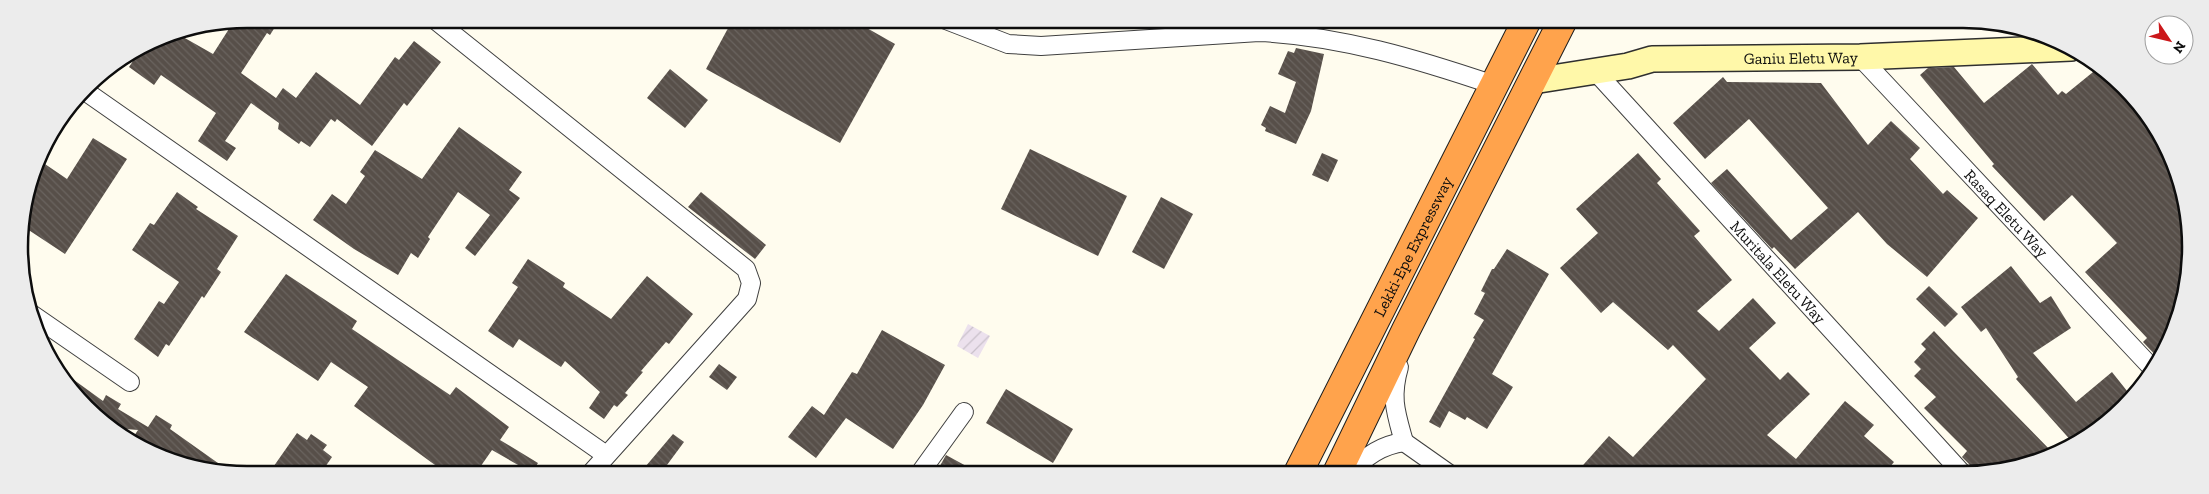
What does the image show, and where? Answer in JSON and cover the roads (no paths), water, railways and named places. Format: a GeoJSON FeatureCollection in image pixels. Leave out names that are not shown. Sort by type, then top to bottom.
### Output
{"type":"FeatureCollection","features":[{"type":"Feature","properties":{"kind":"highway","name":"Lekki-Epe Expressway"},"geometry":{"type":"LineString","coordinates":[[1302,466],[1523,28]]}},
{"type":"Feature","properties":{"kind":"highway","name":"Lekki-Epe Expressway"},"geometry":{"type":"LineString","coordinates":[[1340,466],[1406,330],[1560,28]]}},
{"type":"Feature","properties":{"kind":"street"},"geometry":{"type":"LineString","coordinates":[[445,28],[746,269],[751,284],[747,298],[597,466]]}},
{"type":"Feature","properties":{"kind":"street"},"geometry":{"type":"LineString","coordinates":[[967,28],[1008,44],[1041,46],[1259,32],[1300,35],[1343,40],[1391,53],[1500,74]]}},
{"type":"Feature","properties":{"kind":"street","name":"Ganiu Eletu Way"},"geometry":{"type":"LineString","coordinates":[[1538,71],[1595,71],[1628,66],[1652,58],[1860,57],[2056,49]]}},
{"type":"Feature","properties":{"kind":"street","name":"Rasaq Eletu Way"},"geometry":{"type":"LineString","coordinates":[[1860,57],[2148,364]]}},
{"type":"Feature","properties":{"kind":"street","name":"Muritala Eletu Way"},"geometry":{"type":"LineString","coordinates":[[1595,71],[1956,466]]}},
{"type":"Feature","properties":{"kind":"street"},"geometry":{"type":"LineString","coordinates":[[90,94],[606,455]]}},
{"type":"Feature","properties":{"kind":"street"},"geometry":{"type":"LineString","coordinates":[[40,320],[130,382]]}},
{"type":"Feature","properties":{"kind":"street"},"geometry":{"type":"LineString","coordinates":[[1406,330],[1393,388],[1394,413],[1404,442],[1438,466]]}},
{"type":"Feature","properties":{"kind":"street"},"geometry":{"type":"LineString","coordinates":[[925,466],[964,412]]}},
{"type":"Feature","properties":{"kind":"street"},"geometry":{"type":"LineString","coordinates":[[1356,466],[1362,459],[1381,448],[1404,442]]}}]}
